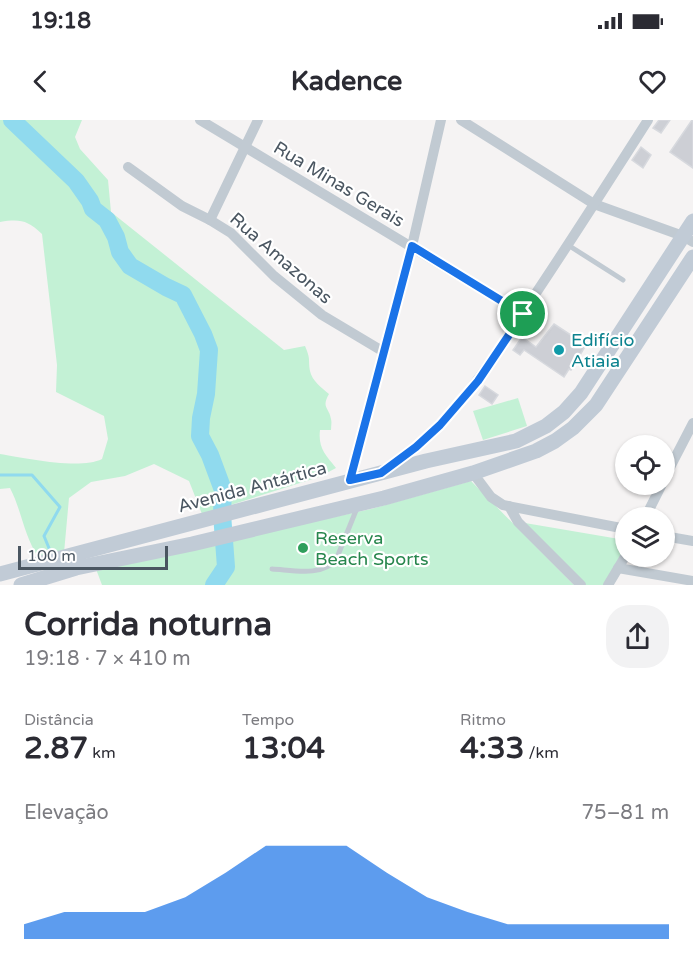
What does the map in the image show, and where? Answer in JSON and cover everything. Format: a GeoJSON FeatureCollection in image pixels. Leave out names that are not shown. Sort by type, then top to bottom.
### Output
{"type":"FeatureCollection","features":[{"type":"Feature","properties":{"kind":"main road","name":"Avenida Antártica"},"geometry":{"type":"LineString","coordinates":[[0,574],[350,480],[516,441],[546,426],[564,412],[581,393],[688,239],[693,221]]}},
{"type":"Feature","properties":{"kind":"main road"},"geometry":{"type":"LineString","coordinates":[[21,585],[76,568],[192,544],[358,504],[473,473],[536,451],[573,428],[596,405],[693,257]]}},
{"type":"Feature","properties":{"kind":"main road"},"geometry":{"type":"LineString","coordinates":[[463,453],[473,473]]}},
{"type":"Feature","properties":{"kind":"street","name":"Rua Minas Gerais"},"geometry":{"type":"LineString","coordinates":[[200,120],[523,314]]}},
{"type":"Feature","properties":{"kind":"street"},"geometry":{"type":"LineString","coordinates":[[210,220],[258,120]]}},
{"type":"Feature","properties":{"kind":"street"},"geometry":{"type":"LineString","coordinates":[[350,480],[412,246],[441,120]]}},
{"type":"Feature","properties":{"kind":"street"},"geometry":{"type":"LineString","coordinates":[[461,120],[594,204],[688,239]]}},
{"type":"Feature","properties":{"kind":"street"},"geometry":{"type":"LineString","coordinates":[[381,473],[416,447],[446,418],[478,381],[648,120]]}},
{"type":"Feature","properties":{"kind":"street","name":"Rua Amazonas"},"geometry":{"type":"LineString","coordinates":[[128,167],[182,206],[231,233],[274,276],[322,315],[384,352]]}},
{"type":"Feature","properties":{"kind":"street"},"geometry":{"type":"LineString","coordinates":[[675,458],[693,423]]}},
{"type":"Feature","properties":{"kind":"street"},"geometry":{"type":"LineString","coordinates":[[473,473],[491,497],[509,506],[615,527]]}},
{"type":"Feature","properties":{"kind":"street"},"geometry":{"type":"LineString","coordinates":[[509,506],[518,522],[581,585]]}},
{"type":"Feature","properties":{"kind":"street"},"geometry":{"type":"LineString","coordinates":[[675,538],[693,541]]}},
{"type":"Feature","properties":{"kind":"street"},"geometry":{"type":"LineString","coordinates":[[608,585],[618,568],[693,581]]}},
{"type":"Feature","properties":{"kind":"lane"},"geometry":{"type":"LineString","coordinates":[[568,244],[623,280]]}},
{"type":"Feature","properties":{"kind":"lane"},"geometry":{"type":"LineString","coordinates":[[272,569],[318,571],[331,565],[336,560],[358,504]]}},
{"type":"Feature","properties":{"kind":"green space"},"geometry":{"type":"Polygon","coordinates":[[[0,120],[82,120],[75,137],[80,149],[108,180],[111,212],[284,350],[305,346],[311,375],[329,394],[326,405],[331,419],[331,430],[320,430],[320,442],[336,468],[319,477],[202,514],[189,481],[154,464],[125,476],[91,482],[69,498],[64,553],[39,558],[30,541],[10,488],[0,489],[0,454],[52,462],[92,462],[102,459],[108,439],[104,416],[56,392],[57,365],[42,234],[23,222],[0,222],[0,120]]]}},
{"type":"Feature","properties":{"kind":"green space"},"geometry":{"type":"Polygon","coordinates":[[[518,398],[527,426],[483,440],[473,411],[518,398]]]}},
{"type":"Feature","properties":{"kind":"green space"},"geometry":{"type":"Polygon","coordinates":[[[471,481],[574,585],[102,585],[96,569],[371,509],[471,481]]]}},
{"type":"Feature","properties":{"kind":"green space"},"geometry":{"type":"Polygon","coordinates":[[[525,523],[615,538],[616,567],[606,585],[585,585],[525,523]]]}},
{"type":"Feature","properties":{"kind":"building"},"geometry":{"type":"Polygon","coordinates":[[[659,120],[670,120],[661,133],[653,128],[659,120]]]}},
{"type":"Feature","properties":{"kind":"building"},"geometry":{"type":"Polygon","coordinates":[[[693,120],[693,168],[670,152],[693,120]]]}},
{"type":"Feature","properties":{"kind":"building"},"geometry":{"type":"Polygon","coordinates":[[[641,147],[651,155],[643,168],[632,160],[641,147]]]}},
{"type":"Feature","properties":{"kind":"building","name":"Edifício Atiaia"},"geometry":{"type":"Polygon","coordinates":[[[554,324],[586,345],[571,370],[569,369],[564,377],[524,350],[520,355],[513,350],[522,337],[536,347],[554,324]]]}},
{"type":"Feature","properties":{"kind":"building"},"geometry":{"type":"Polygon","coordinates":[[[485,386],[498,395],[492,404],[479,395],[485,386]]]}},
{"type":"Feature","properties":{"kind":"waterway"},"geometry":{"type":"LineString","coordinates":[[12,120],[76,181],[93,209],[107,220],[116,237],[120,252],[130,266],[183,295],[203,334],[209,350],[200,436],[223,490],[222,514],[226,567],[214,585]]}},
{"type":"Feature","properties":{"kind":"waterway"},"geometry":{"type":"LineString","coordinates":[[0,475],[32,475],[60,507],[44,536],[51,553]]}},
{"type":"Feature","properties":{"kind":"place","name":"Edifício Atiaia"},"geometry":{"type":"Point","coordinates":[559,350]}},
{"type":"Feature","properties":{"kind":"place","name":"Reserva Beach Sports"},"geometry":{"type":"Point","coordinates":[303,548]}},
{"type":"Feature","properties":{"kind":"route"},"geometry":{"type":"LineString","coordinates":[[412,246],[523,314],[478,381],[440,425],[399,461],[381,473],[350,480],[412,246]]}}]}
